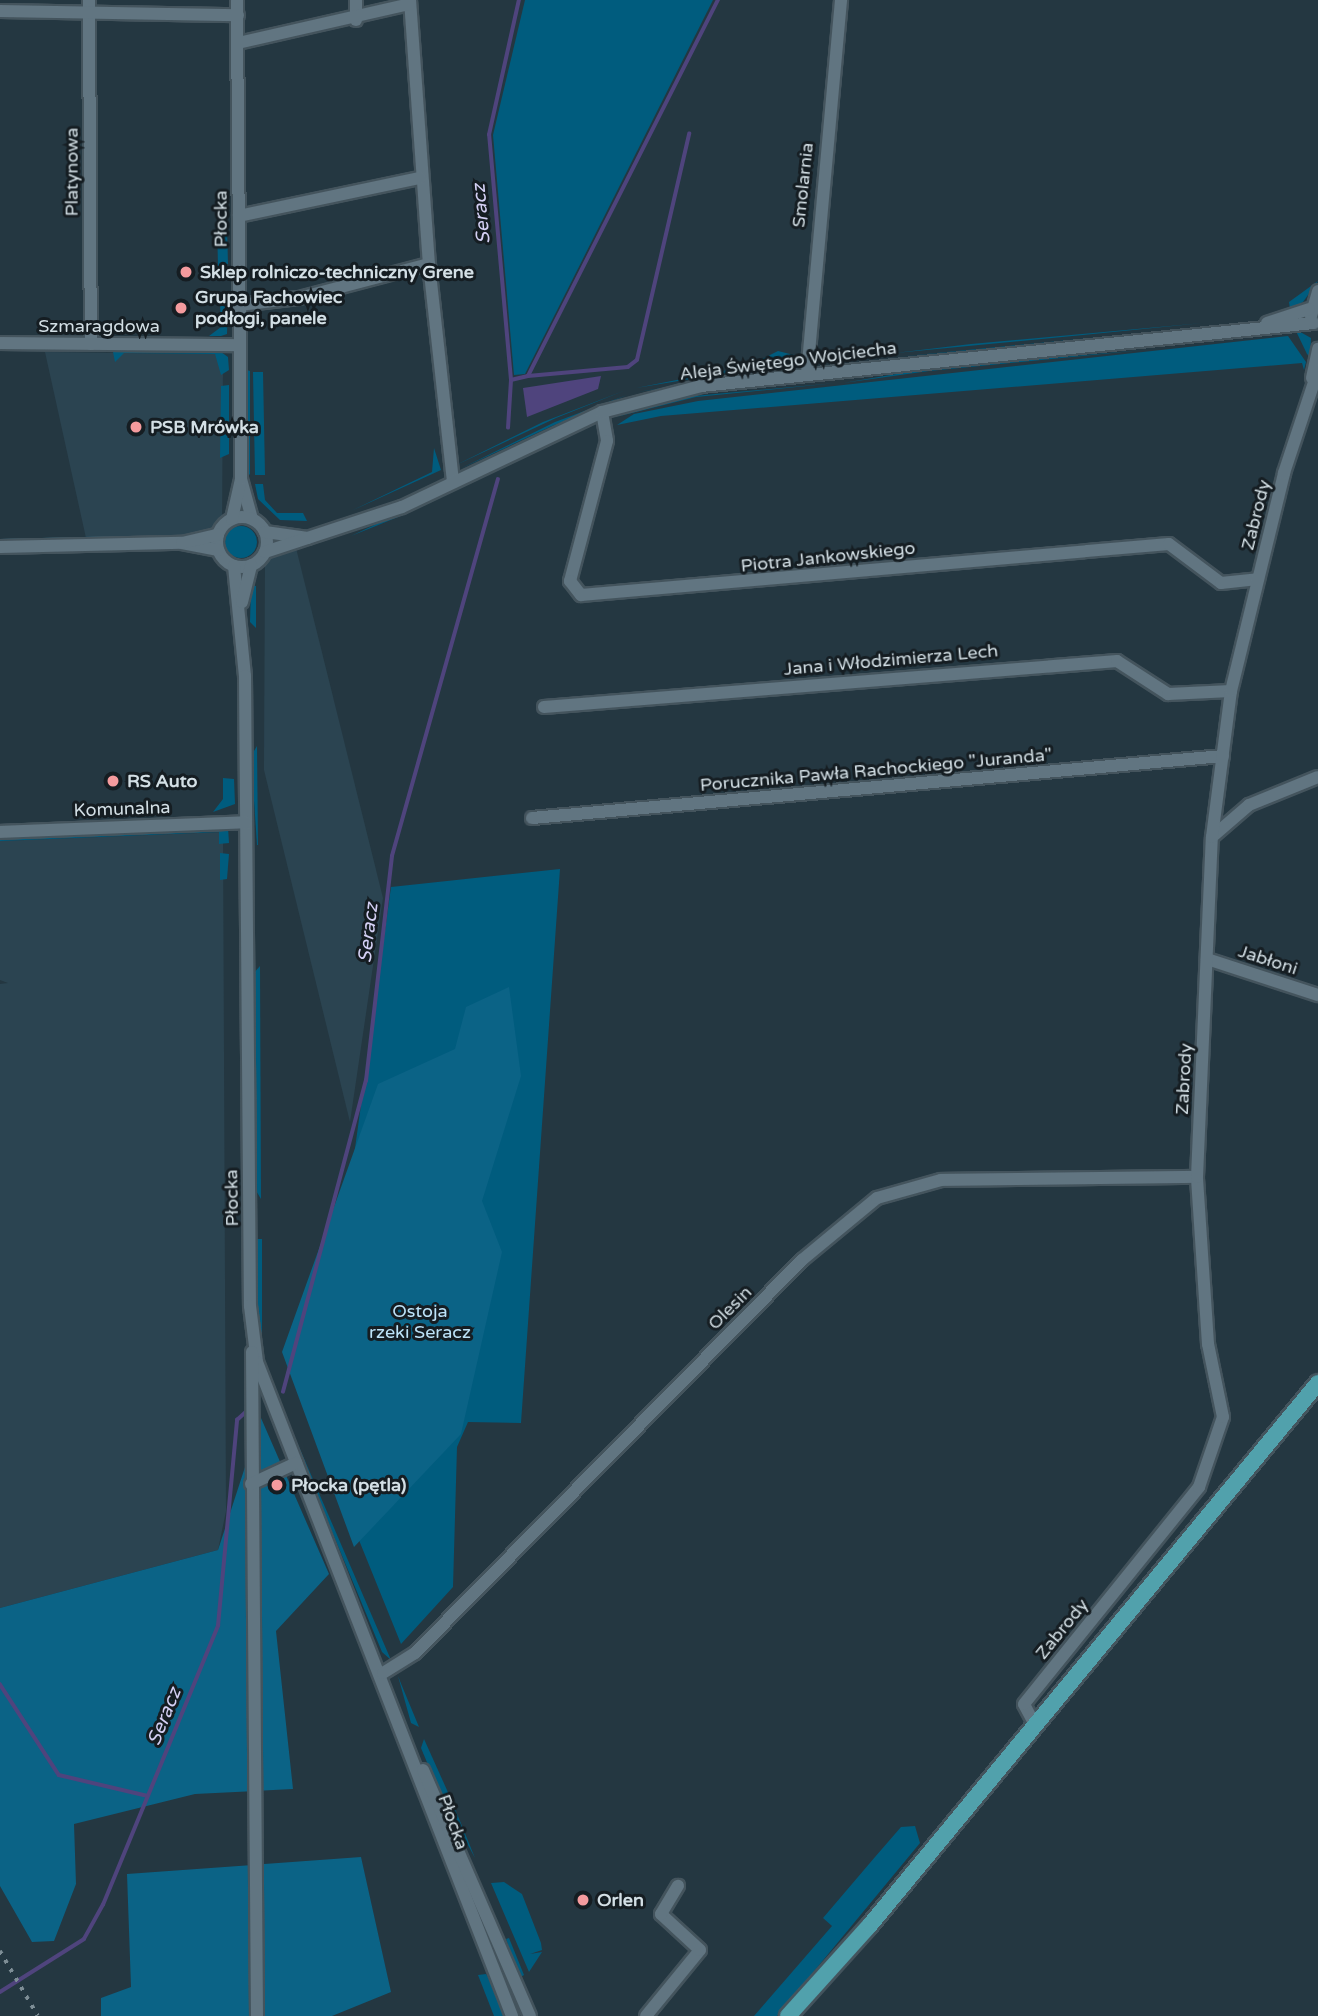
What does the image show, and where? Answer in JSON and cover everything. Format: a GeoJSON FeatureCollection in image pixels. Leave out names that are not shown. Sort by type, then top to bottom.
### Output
{"type":"FeatureCollection","features":[{"type":"Feature","properties":{"kind":"main road"},"geometry":{"type":"LineString","coordinates":[[788,2016],[935,1832],[1034,1723],[1318,1383]]}},
{"type":"Feature","properties":{"kind":"street","name":"Płocka"},"geometry":{"type":"LineString","coordinates":[[232,519],[241,479],[237,0]]}},
{"type":"Feature","properties":{"kind":"street"},"geometry":{"type":"LineString","coordinates":[[356,0],[356,20]]}},
{"type":"Feature","properties":{"kind":"street","name":"Smolarnia"},"geometry":{"type":"LineString","coordinates":[[807,374],[841,0]]}},
{"type":"Feature","properties":{"kind":"street"},"geometry":{"type":"LineString","coordinates":[[238,43],[356,20],[410,2],[420,178],[453,482]]}},
{"type":"Feature","properties":{"kind":"street"},"geometry":{"type":"LineString","coordinates":[[5,7],[89,6],[238,15]]}},
{"type":"Feature","properties":{"kind":"street","name":"Platynowa"},"geometry":{"type":"LineString","coordinates":[[89,6],[90,344]]}},
{"type":"Feature","properties":{"kind":"street"},"geometry":{"type":"LineString","coordinates":[[239,216],[420,178]]}},
{"type":"Feature","properties":{"kind":"street"},"geometry":{"type":"LineString","coordinates":[[239,305],[299,298],[429,264]]}},
{"type":"Feature","properties":{"kind":"street"},"geometry":{"type":"LineString","coordinates":[[1316,326],[1310,309],[1318,291]]}},
{"type":"Feature","properties":{"kind":"street","name":"Aleja Świętego Wojciecha"},"geometry":{"type":"LineString","coordinates":[[1257,328],[1310,309]]}},
{"type":"Feature","properties":{"kind":"street","name":"Aleja Świętego Wojciecha"},"geometry":{"type":"LineString","coordinates":[[265,552],[368,521],[602,412],[701,386],[1257,328],[1316,326]]}},
{"type":"Feature","properties":{"kind":"street","name":"Szmaragdowa"},"geometry":{"type":"LineString","coordinates":[[0,343],[239,345]]}},
{"type":"Feature","properties":{"kind":"street","name":"Zabrody"},"geometry":{"type":"LineString","coordinates":[[1034,1723],[1024,1704],[1199,1487],[1223,1417],[1208,1344],[1197,1177],[1212,836],[1231,691],[1258,579],[1315,374],[1318,349]]}},
{"type":"Feature","properties":{"kind":"street","name":"Piotra Jankowskiego"},"geometry":{"type":"LineString","coordinates":[[602,412],[607,441],[570,581],[581,595],[1169,544],[1220,583],[1258,579]]}},
{"type":"Feature","properties":{"kind":"street","name":"Płocka"},"geometry":{"type":"LineString","coordinates":[[241,479],[252,519]]}},
{"type":"Feature","properties":{"kind":"street"},"geometry":{"type":"LineString","coordinates":[[0,547],[182,543],[218,535],[232,519],[252,519],[265,532],[265,552],[251,565],[233,566],[218,550],[182,543]]}},
{"type":"Feature","properties":{"kind":"street","name":"Aleja Świętego Wojciecha"},"geometry":{"type":"LineString","coordinates":[[265,532],[308,538]]}},
{"type":"Feature","properties":{"kind":"street"},"geometry":{"type":"LineString","coordinates":[[218,535],[218,550]]}},
{"type":"Feature","properties":{"kind":"street","name":"Płocka"},"geometry":{"type":"LineString","coordinates":[[242,603],[251,565]]}},
{"type":"Feature","properties":{"kind":"street","name":"Płocka"},"geometry":{"type":"LineString","coordinates":[[233,566],[242,603],[253,1339],[264,1387],[383,1673],[417,1761],[461,1892],[512,2016]]}},
{"type":"Feature","properties":{"kind":"street","name":"Jana i Włodzimierza Lech"},"geometry":{"type":"LineString","coordinates":[[544,707],[1117,661],[1168,694],[1231,691]]}},
{"type":"Feature","properties":{"kind":"street","name":"Porucznika Pawła Rachockiego \"Juranda\""},"geometry":{"type":"LineString","coordinates":[[533,818],[1223,756]]}},
{"type":"Feature","properties":{"kind":"street"},"geometry":{"type":"LineString","coordinates":[[1212,836],[1250,805],[1318,777]]}},
{"type":"Feature","properties":{"kind":"street","name":"Komunalna"},"geometry":{"type":"LineString","coordinates":[[0,832],[246,822]]}},
{"type":"Feature","properties":{"kind":"street","name":"Jabłoni"},"geometry":{"type":"LineString","coordinates":[[1207,959],[1318,995]]}},
{"type":"Feature","properties":{"kind":"street","name":"Olesin"},"geometry":{"type":"LineString","coordinates":[[383,1673],[415,1653],[802,1261],[877,1198],[941,1180],[1197,1177]]}},
{"type":"Feature","properties":{"kind":"street"},"geometry":{"type":"LineString","coordinates":[[253,1339],[251,1484],[257,2016]]}},
{"type":"Feature","properties":{"kind":"street"},"geometry":{"type":"LineString","coordinates":[[251,1484],[296,1463]]}},
{"type":"Feature","properties":{"kind":"street","name":"Płocka"},"geometry":{"type":"LineString","coordinates":[[417,1761],[474,1881],[530,2016]]}},
{"type":"Feature","properties":{"kind":"street"},"geometry":{"type":"LineString","coordinates":[[461,1892],[474,1881]]}},
{"type":"Feature","properties":{"kind":"street"},"geometry":{"type":"LineString","coordinates":[[646,2016],[700,1950],[661,1914],[678,1886]]}},
{"type":"Feature","properties":{"kind":"street"},"geometry":{"type":"LineString","coordinates":[[503,1995],[519,1989]]}},
{"type":"Feature","properties":{"kind":"shaded area"},"geometry":{"type":"Polygon","coordinates":[[[45,352],[215,354],[223,361],[222,535],[86,538],[45,352]]]}},
{"type":"Feature","properties":{"kind":"shaded area"},"geometry":{"type":"Polygon","coordinates":[[[601,376],[598,389],[527,417],[523,388],[601,376]]]}},
{"type":"Feature","properties":{"kind":"shaded area"},"geometry":{"type":"Polygon","coordinates":[[[296,548],[383,898],[350,1122],[264,770],[265,558],[296,548]]]}},
{"type":"Feature","properties":{"kind":"shaded area"},"geometry":{"type":"Polygon","coordinates":[[[223,832],[226,1511],[218,1550],[0,1608],[0,984],[8,983],[0,980],[0,841],[223,832]]]}},
{"type":"Feature","properties":{"kind":"green space"},"geometry":{"type":"Polygon","coordinates":[[[525,0],[713,0],[525,374],[514,375],[493,135],[525,0]]]}},
{"type":"Feature","properties":{"kind":"green space"},"geometry":{"type":"Polygon","coordinates":[[[217,226],[227,228],[228,264],[218,266],[217,226]]]}},
{"type":"Feature","properties":{"kind":"green space"},"geometry":{"type":"Polygon","coordinates":[[[1318,281],[1303,302],[1290,309],[1289,302],[1318,281]]]}},
{"type":"Feature","properties":{"kind":"green space"},"geometry":{"type":"Polygon","coordinates":[[[220,304],[228,304],[227,334],[209,336],[221,327],[220,304]]]}},
{"type":"Feature","properties":{"kind":"green space"},"geometry":{"type":"Polygon","coordinates":[[[1203,323],[1083,335],[895,353],[971,344],[1203,323]]]}},
{"type":"Feature","properties":{"kind":"green space"},"geometry":{"type":"Polygon","coordinates":[[[1203,327],[1163,333],[896,357],[1203,327]]]}},
{"type":"Feature","properties":{"kind":"green space"},"geometry":{"type":"Polygon","coordinates":[[[1295,329],[1311,338],[1310,357],[1307,354],[1295,329]]]}},
{"type":"Feature","properties":{"kind":"green space"},"geometry":{"type":"Polygon","coordinates":[[[1288,336],[1306,362],[1304,370],[1302,363],[661,416],[617,425],[634,414],[698,401],[1288,336]]]}},
{"type":"Feature","properties":{"kind":"green space"},"geometry":{"type":"Polygon","coordinates":[[[1143,350],[929,371],[843,383],[926,369],[1143,350]]]}},
{"type":"Feature","properties":{"kind":"green space"},"geometry":{"type":"Polygon","coordinates":[[[778,351],[794,355],[774,365],[636,388],[748,366],[778,351]]]}},
{"type":"Feature","properties":{"kind":"green space"},"geometry":{"type":"Polygon","coordinates":[[[113,352],[221,352],[228,357],[229,370],[221,375],[215,354],[124,353],[115,362],[113,352]]]}},
{"type":"Feature","properties":{"kind":"green space"},"geometry":{"type":"Polygon","coordinates":[[[800,358],[791,369],[638,392],[775,369],[800,358]]]}},
{"type":"Feature","properties":{"kind":"green space"},"geometry":{"type":"Polygon","coordinates":[[[247,370],[250,371],[250,475],[249,474],[247,370]]]}},
{"type":"Feature","properties":{"kind":"green space"},"geometry":{"type":"Polygon","coordinates":[[[253,372],[263,372],[265,475],[255,475],[253,372]]]}},
{"type":"Feature","properties":{"kind":"green space"},"geometry":{"type":"Polygon","coordinates":[[[836,383],[696,397],[616,417],[683,397],[836,383]]]}},
{"type":"Feature","properties":{"kind":"green space"},"geometry":{"type":"Polygon","coordinates":[[[229,385],[229,454],[220,458],[221,386],[229,385]]]}},
{"type":"Feature","properties":{"kind":"green space"},"geometry":{"type":"Polygon","coordinates":[[[626,390],[556,418],[454,466],[543,422],[626,390]]]}},
{"type":"Feature","properties":{"kind":"green space"},"geometry":{"type":"Polygon","coordinates":[[[627,395],[552,426],[460,469],[555,422],[627,395]]]}},
{"type":"Feature","properties":{"kind":"green space"},"geometry":{"type":"Polygon","coordinates":[[[597,423],[408,513],[351,536],[589,424],[597,423]]]}},
{"type":"Feature","properties":{"kind":"green space"},"geometry":{"type":"Polygon","coordinates":[[[434,448],[441,470],[351,511],[432,472],[434,448]]]}},
{"type":"Feature","properties":{"kind":"green space"},"geometry":{"type":"Polygon","coordinates":[[[255,484],[263,484],[265,500],[277,513],[303,513],[307,521],[280,520],[258,499],[255,484]]]}},
{"type":"Feature","properties":{"kind":"green space"},"geometry":{"type":"Polygon","coordinates":[[[241,526],[252,531],[257,542],[252,553],[241,558],[230,553],[225,542],[230,531],[241,526]]]}},
{"type":"Feature","properties":{"kind":"green space"},"geometry":{"type":"Polygon","coordinates":[[[124,536],[121,538],[0,541],[0,539],[124,536]]]}},
{"type":"Feature","properties":{"kind":"green space"},"geometry":{"type":"Polygon","coordinates":[[[251,586],[256,586],[256,628],[250,622],[251,586]]]}},
{"type":"Feature","properties":{"kind":"green space"},"geometry":{"type":"Polygon","coordinates":[[[257,746],[258,845],[251,756],[257,746]]]}},
{"type":"Feature","properties":{"kind":"green space"},"geometry":{"type":"Polygon","coordinates":[[[223,778],[234,779],[235,804],[213,812],[223,799],[223,778]]]}},
{"type":"Feature","properties":{"kind":"green space"},"geometry":{"type":"Polygon","coordinates":[[[228,827],[229,843],[219,844],[219,832],[0,841],[0,836],[228,827]]]}},
{"type":"Feature","properties":{"kind":"green space"},"geometry":{"type":"Polygon","coordinates":[[[220,853],[229,854],[227,879],[220,880],[220,853]]]}},
{"type":"Feature","properties":{"kind":"green space","name":"Ostoja rzeki Seracz"},"geometry":{"type":"Polygon","coordinates":[[[560,869],[521,1423],[468,1422],[457,1447],[453,1587],[401,1644],[291,1372],[349,1192],[391,887],[560,869]]]}},
{"type":"Feature","properties":{"kind":"green space"},"geometry":{"type":"Polygon","coordinates":[[[260,966],[261,1199],[255,1189],[253,974],[260,966]]]}},
{"type":"Feature","properties":{"kind":"green space"},"geometry":{"type":"Polygon","coordinates":[[[509,987],[521,1076],[482,1201],[502,1252],[461,1434],[354,1547],[282,1352],[378,1084],[455,1049],[466,1007],[509,987]]]}},
{"type":"Feature","properties":{"kind":"green space"},"geometry":{"type":"Polygon","coordinates":[[[256,1239],[262,1239],[262,1349],[268,1375],[391,1660],[382,1652],[267,1375],[257,1324],[256,1239]]]}},
{"type":"Feature","properties":{"kind":"green space"},"geometry":{"type":"Polygon","coordinates":[[[261,1418],[329,1574],[276,1631],[293,1789],[195,1794],[74,1824],[76,1884],[54,1941],[32,1942],[0,1886],[0,1608],[218,1550],[261,1418]]]}},
{"type":"Feature","properties":{"kind":"green space"},"geometry":{"type":"Polygon","coordinates":[[[398,1676],[402,1686],[419,1727],[411,1723],[398,1676]]]}},
{"type":"Feature","properties":{"kind":"green space"},"geometry":{"type":"Polygon","coordinates":[[[424,1739],[475,1858],[439,1791],[421,1748],[424,1739]]]}},
{"type":"Feature","properties":{"kind":"green space"},"geometry":{"type":"Polygon","coordinates":[[[915,1826],[920,1843],[777,2016],[754,2016],[832,1926],[823,1918],[901,1827],[915,1826]]]}},
{"type":"Feature","properties":{"kind":"green space"},"geometry":{"type":"Polygon","coordinates":[[[361,1857],[391,1992],[332,2016],[101,2016],[101,1998],[131,1987],[127,1874],[361,1857]]]}},
{"type":"Feature","properties":{"kind":"green space"},"geometry":{"type":"Polygon","coordinates":[[[504,1882],[522,1894],[541,1943],[542,1950],[530,1954],[542,1952],[529,1972],[491,1883],[504,1882]]]}},
{"type":"Feature","properties":{"kind":"green space"},"geometry":{"type":"Polygon","coordinates":[[[509,1938],[524,1975],[519,1978],[506,1939],[509,1938]]]}},
{"type":"Feature","properties":{"kind":"green space"},"geometry":{"type":"Polygon","coordinates":[[[486,1974],[504,2016],[494,2016],[478,1975],[486,1974]]]}},
{"type":"Feature","properties":{"kind":"waterway","name":"Seracz"},"geometry":{"type":"LineString","coordinates":[[508,428],[511,380],[489,135],[519,0]]}},
{"type":"Feature","properties":{"kind":"waterway"},"geometry":{"type":"LineString","coordinates":[[511,380],[528,376],[718,0]]}},
{"type":"Feature","properties":{"kind":"waterway"},"geometry":{"type":"LineString","coordinates":[[528,376],[628,367],[637,360],[689,134]]}},
{"type":"Feature","properties":{"kind":"waterway","name":"Seracz"},"geometry":{"type":"LineString","coordinates":[[283,1392],[366,1081],[392,856],[498,480]]}},
{"type":"Feature","properties":{"kind":"waterway","name":"Seracz"},"geometry":{"type":"LineString","coordinates":[[0,1992],[84,1939],[103,1905],[218,1626],[237,1420],[248,1410]]}},
{"type":"Feature","properties":{"kind":"waterway"},"geometry":{"type":"LineString","coordinates":[[0,1684],[59,1775],[148,1796]]}},
{"type":"Feature","properties":{"kind":"railway"},"geometry":{"type":"LineString","coordinates":[[0,1951],[38,2016]]}},
{"type":"Feature","properties":{"kind":"place","name":"Sklep rolniczo-techniczny Grene"},"geometry":{"type":"Point","coordinates":[186,272]}},
{"type":"Feature","properties":{"kind":"place","name":"Grupa Fachowiec podłogi, panele"},"geometry":{"type":"Point","coordinates":[181,308]}},
{"type":"Feature","properties":{"kind":"place","name":"PSB Mrówka"},"geometry":{"type":"Point","coordinates":[136,427]}},
{"type":"Feature","properties":{"kind":"place","name":"RS Auto"},"geometry":{"type":"Point","coordinates":[113,781]}},
{"type":"Feature","properties":{"kind":"place","name":"Płocka (pętla)"},"geometry":{"type":"Point","coordinates":[277,1485]}},
{"type":"Feature","properties":{"kind":"place","name":"Orlen"},"geometry":{"type":"Point","coordinates":[583,1900]}}]}
